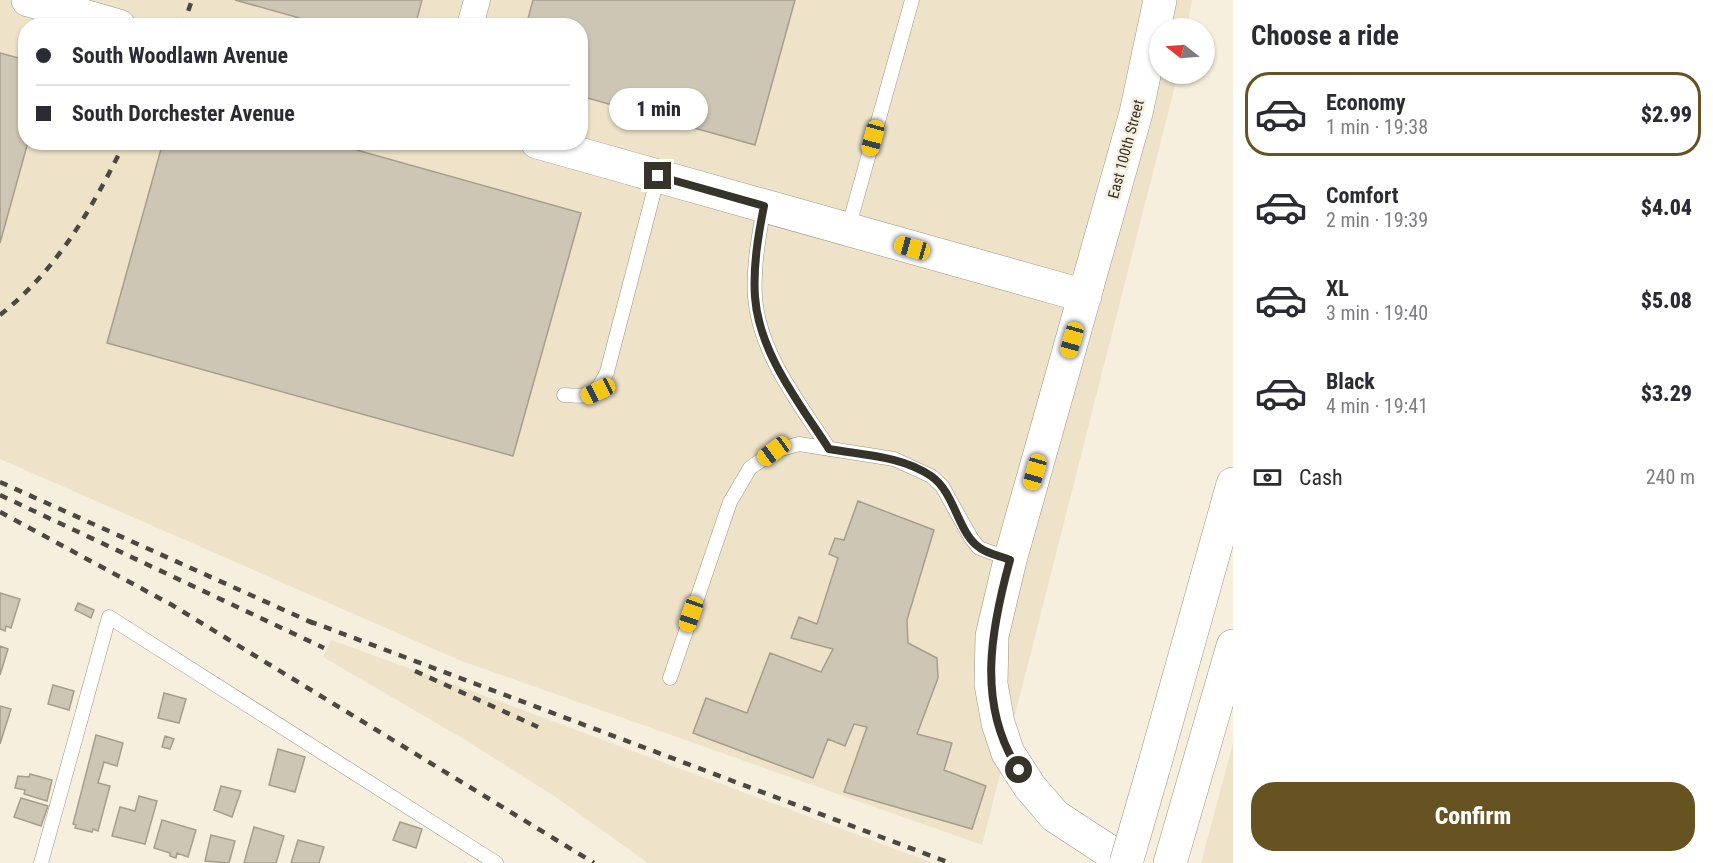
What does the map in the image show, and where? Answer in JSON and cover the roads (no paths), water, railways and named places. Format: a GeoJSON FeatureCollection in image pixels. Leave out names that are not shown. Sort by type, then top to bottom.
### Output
{"type":"FeatureCollection","features":[{"type":"Feature","properties":{"kind":"main road"},"geometry":{"type":"LineString","coordinates":[[28,0],[91,18]]}},
{"type":"Feature","properties":{"kind":"main road","name":"East 100th Street"},"geometry":{"type":"LineString","coordinates":[[1126,863],[1055,816],[1030,787],[1008,753],[998,723],[991,672],[992,636],[1010,560],[1136,113],[1160,0]]}},
{"type":"Feature","properties":{"kind":"main road"},"geometry":{"type":"LineString","coordinates":[[565,150],[1085,296]]}},
{"type":"Feature","properties":{"kind":"main road"},"geometry":{"type":"LineString","coordinates":[[1126,863],[1233,484]]}},
{"type":"Feature","properties":{"kind":"main road"},"geometry":{"type":"LineString","coordinates":[[1170,863],[1233,646]]}},
{"type":"Feature","properties":{"kind":"street"},"geometry":{"type":"LineString","coordinates":[[472,18],[477,0]]}},
{"type":"Feature","properties":{"kind":"lane"},"geometry":{"type":"LineString","coordinates":[[848,229],[912,0]]}},
{"type":"Feature","properties":{"kind":"lane"},"geometry":{"type":"LineString","coordinates":[[564,396],[586,397],[598,391],[607,372],[658,176]]}},
{"type":"Feature","properties":{"kind":"lane"},"geometry":{"type":"LineString","coordinates":[[764,206],[755,257],[755,289],[765,337],[783,379],[829,449]]}},
{"type":"Feature","properties":{"kind":"lane"},"geometry":{"type":"LineString","coordinates":[[670,678],[730,502],[750,468],[774,451],[799,444],[894,459],[931,476],[942,486],[979,548],[1010,560]]}},
{"type":"Feature","properties":{"kind":"lane"},"geometry":{"type":"LineString","coordinates":[[41,863],[109,617],[496,863]]}},
{"type":"Feature","properties":{"kind":"railway"},"geometry":{"type":"LineString","coordinates":[[186,18],[192,0]]}},
{"type":"Feature","properties":{"kind":"railway"},"geometry":{"type":"LineString","coordinates":[[0,315],[21,297],[57,257],[87,213],[121,150]]}},
{"type":"Feature","properties":{"kind":"railway"},"geometry":{"type":"LineString","coordinates":[[0,482],[315,624]]}},
{"type":"Feature","properties":{"kind":"railway"},"geometry":{"type":"LineString","coordinates":[[0,495],[324,648]]}},
{"type":"Feature","properties":{"kind":"railway"},"geometry":{"type":"LineString","coordinates":[[0,512],[172,605],[594,863]]}},
{"type":"Feature","properties":{"kind":"railway"},"geometry":{"type":"LineString","coordinates":[[309,621],[950,863]]}},
{"type":"Feature","properties":{"kind":"railway"},"geometry":{"type":"LineString","coordinates":[[415,671],[538,727]]}}]}
